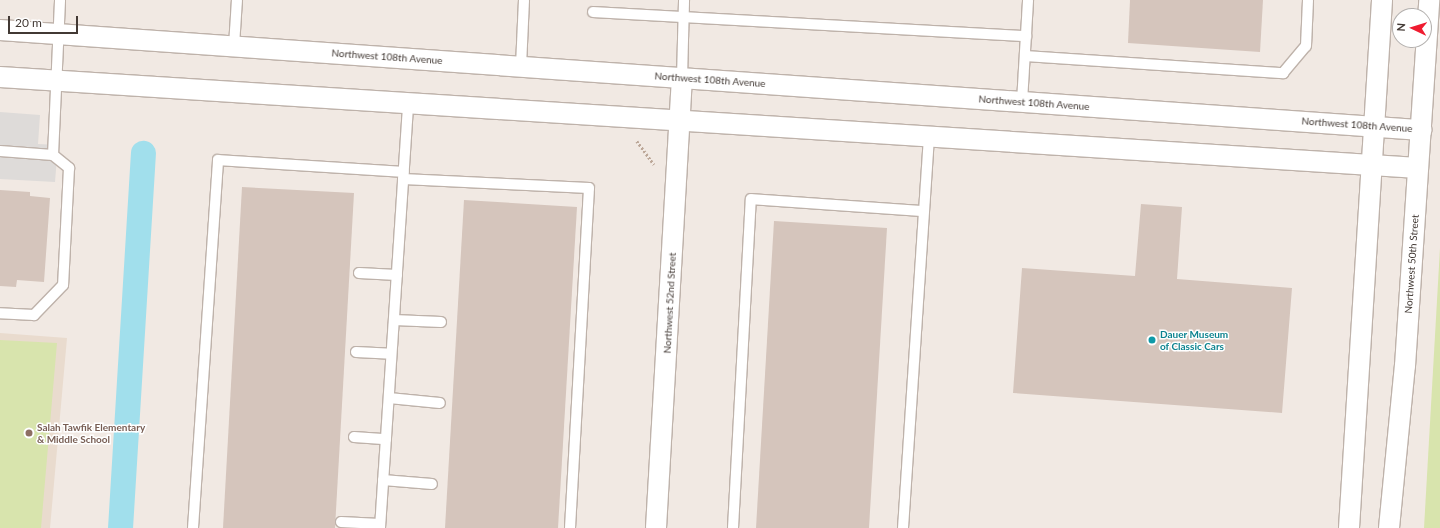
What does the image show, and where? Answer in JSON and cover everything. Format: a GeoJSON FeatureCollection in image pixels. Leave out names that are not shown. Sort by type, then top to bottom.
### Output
{"type":"FeatureCollection","features":[{"type":"Feature","properties":{"kind":"street"},"geometry":{"type":"LineString","coordinates":[[1349,528],[1382,0]]}},
{"type":"Feature","properties":{"kind":"street","name":"Northwest 50th Street"},"geometry":{"type":"LineString","coordinates":[[1389,528],[1405,366],[1430,0]]}},
{"type":"Feature","properties":{"kind":"street","name":"Northwest 108th Avenue"},"geometry":{"type":"LineString","coordinates":[[0,30],[1421,130]]}},
{"type":"Feature","properties":{"kind":"street"},"geometry":{"type":"LineString","coordinates":[[0,77],[929,138],[1418,168]]}},
{"type":"Feature","properties":{"kind":"street","name":"Northwest 52nd Street"},"geometry":{"type":"LineString","coordinates":[[656,528],[681,122],[682,78]]}},
{"type":"Feature","properties":{"kind":"lane"},"geometry":{"type":"LineString","coordinates":[[53,154],[58,81],[60,0]]}},
{"type":"Feature","properties":{"kind":"lane"},"geometry":{"type":"LineString","coordinates":[[234,46],[237,0]]}},
{"type":"Feature","properties":{"kind":"lane"},"geometry":{"type":"LineString","coordinates":[[521,66],[524,0]]}},
{"type":"Feature","properties":{"kind":"lane"},"geometry":{"type":"LineString","coordinates":[[682,78],[684,0]]}},
{"type":"Feature","properties":{"kind":"lane"},"geometry":{"type":"LineString","coordinates":[[1022,102],[1028,0]]}},
{"type":"Feature","properties":{"kind":"lane"},"geometry":{"type":"LineString","coordinates":[[1025,56],[1283,73],[1306,46],[1308,0]]}},
{"type":"Feature","properties":{"kind":"lane"},"geometry":{"type":"LineString","coordinates":[[593,12],[1026,36]]}},
{"type":"Feature","properties":{"kind":"lane"},"geometry":{"type":"LineString","coordinates":[[341,522],[380,526],[408,104]]}},
{"type":"Feature","properties":{"kind":"lane"},"geometry":{"type":"LineString","coordinates":[[903,528],[929,138]]}},
{"type":"Feature","properties":{"kind":"lane"},"geometry":{"type":"LineString","coordinates":[[0,151],[53,154],[69,168],[64,284],[34,315],[0,313]]}},
{"type":"Feature","properties":{"kind":"lane"},"geometry":{"type":"LineString","coordinates":[[193,528],[218,160],[404,176],[589,188],[570,528]]}},
{"type":"Feature","properties":{"kind":"lane"},"geometry":{"type":"LineString","coordinates":[[733,528],[751,199],[924,211]]}},
{"type":"Feature","properties":{"kind":"lane"},"geometry":{"type":"LineString","coordinates":[[359,273],[397,275]]}},
{"type":"Feature","properties":{"kind":"lane"},"geometry":{"type":"LineString","coordinates":[[394,320],[441,322]]}},
{"type":"Feature","properties":{"kind":"lane"},"geometry":{"type":"LineString","coordinates":[[356,352],[391,354]]}},
{"type":"Feature","properties":{"kind":"lane"},"geometry":{"type":"LineString","coordinates":[[389,398],[440,403]]}},
{"type":"Feature","properties":{"kind":"lane"},"geometry":{"type":"LineString","coordinates":[[354,437],[386,440]]}},
{"type":"Feature","properties":{"kind":"lane"},"geometry":{"type":"LineString","coordinates":[[383,480],[432,484]]}},
{"type":"Feature","properties":{"kind":"shaded area"},"geometry":{"type":"Polygon","coordinates":[[[0,112],[40,115],[38,144],[58,145],[55,182],[0,179],[0,112]]]}},
{"type":"Feature","properties":{"kind":"shaded area","name":"Salah Tawfik Elementary & Middle School"},"geometry":{"type":"Polygon","coordinates":[[[0,333],[67,338],[50,528],[0,528],[0,333]]]}},
{"type":"Feature","properties":{"kind":"green space"},"geometry":{"type":"Polygon","coordinates":[[[1440,248],[1440,528],[1424,528],[1440,248]]]}},
{"type":"Feature","properties":{"kind":"green space","name":"Salah Tawfik Elementary & Middle School"},"geometry":{"type":"Polygon","coordinates":[[[0,340],[57,343],[41,528],[0,528],[0,340]]]}},
{"type":"Feature","properties":{"kind":"building"},"geometry":{"type":"Polygon","coordinates":[[[1130,0],[1263,0],[1260,52],[1128,43],[1130,0]]]}},
{"type":"Feature","properties":{"kind":"building"},"geometry":{"type":"Polygon","coordinates":[[[242,187],[354,193],[335,528],[223,528],[242,187]]]}},
{"type":"Feature","properties":{"kind":"building"},"geometry":{"type":"Polygon","coordinates":[[[0,190],[30,192],[30,196],[50,198],[44,282],[17,280],[16,287],[0,286],[0,190]]]}},
{"type":"Feature","properties":{"kind":"building"},"geometry":{"type":"Polygon","coordinates":[[[464,200],[577,207],[558,528],[445,528],[464,200]]]}},
{"type":"Feature","properties":{"kind":"building","name":"Dauer Museum of Classic Cars"},"geometry":{"type":"Polygon","coordinates":[[[1141,204],[1182,207],[1177,279],[1292,288],[1282,413],[1013,393],[1022,268],[1135,276],[1141,204]]]}},
{"type":"Feature","properties":{"kind":"building"},"geometry":{"type":"Polygon","coordinates":[[[774,221],[887,228],[869,528],[756,528],[774,221]]]}},
{"type":"Feature","properties":{"kind":"waterway"},"geometry":{"type":"LineString","coordinates":[[120,528],[143,153]]}},
{"type":"Feature","properties":{"kind":"place","name":"Dauer Museum of Classic Cars"},"geometry":{"type":"Point","coordinates":[1152,340]}},
{"type":"Feature","properties":{"kind":"place","name":"Salah Tawfik Elementary & Middle School"},"geometry":{"type":"Point","coordinates":[29,433]}}]}
